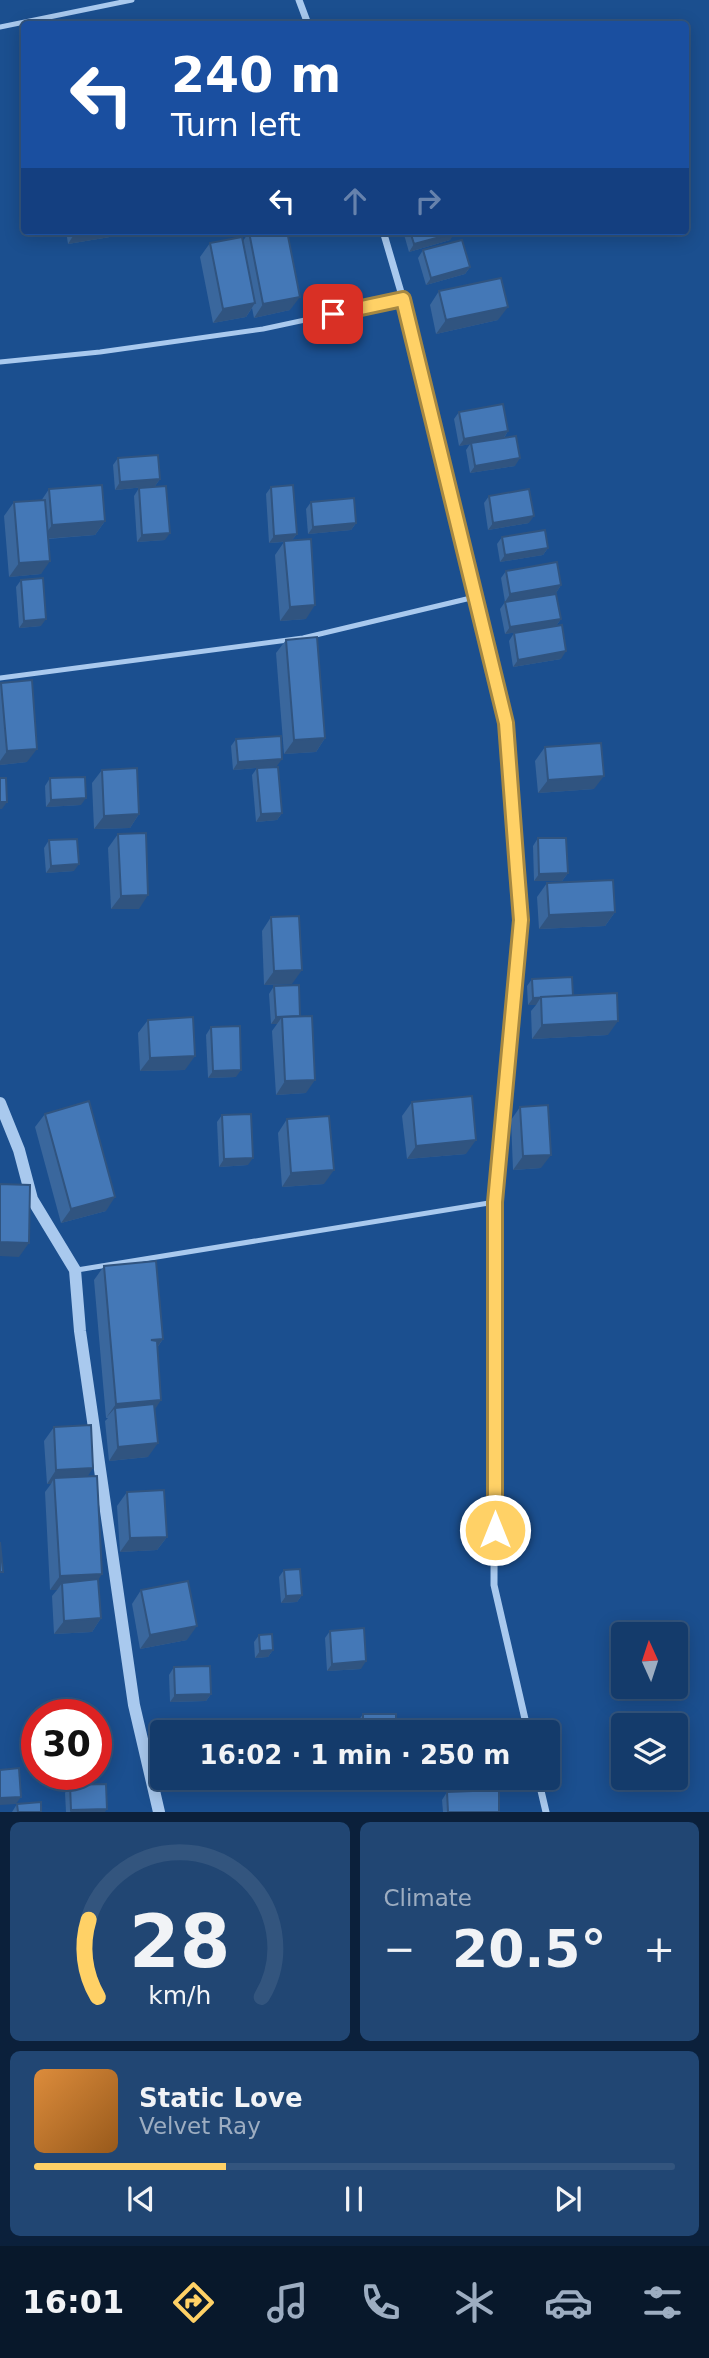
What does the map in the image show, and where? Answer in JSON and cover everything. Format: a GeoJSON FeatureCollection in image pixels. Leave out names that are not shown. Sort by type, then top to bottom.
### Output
{"type":"FeatureCollection","features":[{"type":"Feature","properties":{"kind":"street"},"geometry":{"type":"LineString","coordinates":[[299,0],[307,21]]}},
{"type":"Feature","properties":{"kind":"street"},"geometry":{"type":"LineString","coordinates":[[384,235],[403,299],[506,723],[521,920],[495,1202],[494,1585],[525,1720]]}},
{"type":"Feature","properties":{"kind":"street"},"geometry":{"type":"LineString","coordinates":[[0,1103],[19,1150],[32,1199],[75,1270],[80,1331],[134,1705],[159,1812]]}},
{"type":"Feature","properties":{"kind":"street"},"geometry":{"type":"LineString","coordinates":[[541,1790],[546,1812]]}},
{"type":"Feature","properties":{"kind":"lane"},"geometry":{"type":"LineString","coordinates":[[29,21],[132,0]]}},
{"type":"Feature","properties":{"kind":"lane"},"geometry":{"type":"LineString","coordinates":[[0,27],[21,23]]}},
{"type":"Feature","properties":{"kind":"lane"},"geometry":{"type":"LineString","coordinates":[[0,362],[100,352],[262,329],[403,299]]}},
{"type":"Feature","properties":{"kind":"lane"},"geometry":{"type":"LineString","coordinates":[[0,678],[303,638],[475,597]]}},
{"type":"Feature","properties":{"kind":"lane"},"geometry":{"type":"LineString","coordinates":[[75,1270],[495,1202]]}},
{"type":"Feature","properties":{"kind":"building"},"geometry":{"type":"Polygon","coordinates":[[[250,235],[288,235],[300,297],[263,304],[250,235]]]}},
{"type":"Feature","properties":{"kind":"building"},"geometry":{"type":"Polygon","coordinates":[[[411,235],[448,235],[414,244],[411,235]]]}},
{"type":"Feature","properties":{"kind":"building"},"geometry":{"type":"Polygon","coordinates":[[[242,237],[255,303],[223,309],[210,243],[242,237]]]}},
{"type":"Feature","properties":{"kind":"building"},"geometry":{"type":"Polygon","coordinates":[[[462,240],[470,267],[431,278],[423,250],[462,240]]]}},
{"type":"Feature","properties":{"kind":"building"},"geometry":{"type":"Polygon","coordinates":[[[501,278],[508,307],[446,320],[439,291],[501,278]]]}},
{"type":"Feature","properties":{"kind":"building"},"geometry":{"type":"Polygon","coordinates":[[[503,404],[508,431],[464,439],[459,412],[503,404]]]}},
{"type":"Feature","properties":{"kind":"building"},"geometry":{"type":"Polygon","coordinates":[[[516,436],[520,458],[475,466],[471,443],[516,436]]]}},
{"type":"Feature","properties":{"kind":"building"},"geometry":{"type":"Polygon","coordinates":[[[158,455],[160,479],[120,482],[118,458],[158,455]]]}},
{"type":"Feature","properties":{"kind":"building"},"geometry":{"type":"Polygon","coordinates":[[[102,485],[105,521],[52,525],[49,489],[102,485]]]}},
{"type":"Feature","properties":{"kind":"building"},"geometry":{"type":"Polygon","coordinates":[[[293,485],[297,534],[274,536],[271,487],[293,485]]]}},
{"type":"Feature","properties":{"kind":"building"},"geometry":{"type":"Polygon","coordinates":[[[166,486],[170,533],[142,535],[139,488],[166,486]]]}},
{"type":"Feature","properties":{"kind":"building"},"geometry":{"type":"Polygon","coordinates":[[[529,489],[534,516],[493,523],[489,496],[529,489]]]}},
{"type":"Feature","properties":{"kind":"building"},"geometry":{"type":"Polygon","coordinates":[[[354,498],[356,523],[313,527],[311,502],[354,498]]]}},
{"type":"Feature","properties":{"kind":"building"},"geometry":{"type":"Polygon","coordinates":[[[45,500],[50,561],[19,563],[14,502],[45,500]]]}},
{"type":"Feature","properties":{"kind":"building"},"geometry":{"type":"Polygon","coordinates":[[[545,530],[548,548],[505,555],[502,537],[545,530]]]}},
{"type":"Feature","properties":{"kind":"building"},"geometry":{"type":"Polygon","coordinates":[[[311,539],[315,605],[290,607],[284,541],[311,539]]]}},
{"type":"Feature","properties":{"kind":"building"},"geometry":{"type":"Polygon","coordinates":[[[557,562],[561,585],[510,594],[506,571],[557,562]]]}},
{"type":"Feature","properties":{"kind":"building"},"geometry":{"type":"Polygon","coordinates":[[[43,578],[46,619],[24,621],[21,580],[43,578]]]}},
{"type":"Feature","properties":{"kind":"building"},"geometry":{"type":"Polygon","coordinates":[[[556,594],[561,619],[510,627],[505,602],[556,594]]]}},
{"type":"Feature","properties":{"kind":"building"},"geometry":{"type":"Polygon","coordinates":[[[562,625],[566,651],[518,660],[514,633],[562,625]]]}},
{"type":"Feature","properties":{"kind":"building"},"geometry":{"type":"Polygon","coordinates":[[[317,637],[325,738],[294,740],[286,640],[317,637]]]}},
{"type":"Feature","properties":{"kind":"building"},"geometry":{"type":"Polygon","coordinates":[[[32,680],[37,749],[7,751],[1,683],[32,680]]]}},
{"type":"Feature","properties":{"kind":"building"},"geometry":{"type":"Polygon","coordinates":[[[281,736],[282,759],[238,762],[236,739],[281,736]]]}},
{"type":"Feature","properties":{"kind":"building"},"geometry":{"type":"Polygon","coordinates":[[[601,743],[604,776],[548,780],[545,747],[601,743]]]}},
{"type":"Feature","properties":{"kind":"building"},"geometry":{"type":"Polygon","coordinates":[[[278,767],[282,813],[261,814],[257,768],[278,767]]]}},
{"type":"Feature","properties":{"kind":"building"},"geometry":{"type":"Polygon","coordinates":[[[137,768],[139,814],[104,816],[102,770],[137,768]]]}},
{"type":"Feature","properties":{"kind":"building"},"geometry":{"type":"Polygon","coordinates":[[[85,777],[86,798],[51,800],[50,778],[85,777]]]}},
{"type":"Feature","properties":{"kind":"building"},"geometry":{"type":"Polygon","coordinates":[[[0,778],[6,778],[7,802],[0,802],[0,778]]]}},
{"type":"Feature","properties":{"kind":"building"},"geometry":{"type":"Polygon","coordinates":[[[146,833],[148,895],[121,896],[118,834],[146,833]]]}},
{"type":"Feature","properties":{"kind":"building"},"geometry":{"type":"Polygon","coordinates":[[[538,838],[566,838],[568,873],[539,874],[538,838]]]}},
{"type":"Feature","properties":{"kind":"building"},"geometry":{"type":"Polygon","coordinates":[[[77,839],[79,864],[51,866],[49,840],[77,839]]]}},
{"type":"Feature","properties":{"kind":"building"},"geometry":{"type":"Polygon","coordinates":[[[613,880],[615,912],[549,915],[547,883],[613,880]]]}},
{"type":"Feature","properties":{"kind":"building"},"geometry":{"type":"Polygon","coordinates":[[[299,916],[302,970],[274,971],[271,917],[299,916]]]}},
{"type":"Feature","properties":{"kind":"building"},"geometry":{"type":"Polygon","coordinates":[[[572,977],[573,996],[533,998],[532,979],[572,977]]]}},
{"type":"Feature","properties":{"kind":"building"},"geometry":{"type":"Polygon","coordinates":[[[299,985],[300,1016],[276,1017],[274,986],[299,985]]]}},
{"type":"Feature","properties":{"kind":"building"},"geometry":{"type":"Polygon","coordinates":[[[617,993],[618,1021],[542,1025],[541,997],[617,993]]]}},
{"type":"Feature","properties":{"kind":"building"},"geometry":{"type":"Polygon","coordinates":[[[312,1016],[315,1080],[285,1081],[282,1017],[312,1016]]]}},
{"type":"Feature","properties":{"kind":"building"},"geometry":{"type":"Polygon","coordinates":[[[193,1017],[195,1056],[150,1058],[148,1020],[193,1017]]]}},
{"type":"Feature","properties":{"kind":"building"},"geometry":{"type":"Polygon","coordinates":[[[240,1026],[241,1070],[213,1071],[211,1027],[240,1026]]]}},
{"type":"Feature","properties":{"kind":"building"},"geometry":{"type":"Polygon","coordinates":[[[472,1096],[476,1140],[416,1146],[412,1102],[472,1096]]]}},
{"type":"Feature","properties":{"kind":"building"},"geometry":{"type":"Polygon","coordinates":[[[89,1101],[115,1197],[71,1209],[45,1114],[89,1101]]]}},
{"type":"Feature","properties":{"kind":"building"},"geometry":{"type":"Polygon","coordinates":[[[548,1105],[551,1155],[523,1156],[520,1107],[548,1105]]]}},
{"type":"Feature","properties":{"kind":"building"},"geometry":{"type":"Polygon","coordinates":[[[251,1114],[253,1158],[224,1159],[222,1115],[251,1114]]]}},
{"type":"Feature","properties":{"kind":"building"},"geometry":{"type":"Polygon","coordinates":[[[329,1116],[334,1170],[291,1173],[287,1119],[329,1116]]]}},
{"type":"Feature","properties":{"kind":"building"},"geometry":{"type":"Polygon","coordinates":[[[0,1184],[30,1185],[29,1243],[0,1242],[0,1184]]]}},
{"type":"Feature","properties":{"kind":"building"},"geometry":{"type":"Polygon","coordinates":[[[156,1261],[163,1339],[151,1340],[157,1341],[161,1400],[116,1404],[104,1266],[156,1261]]]}},
{"type":"Feature","properties":{"kind":"building"},"geometry":{"type":"Polygon","coordinates":[[[154,1404],[158,1443],[118,1447],[115,1408],[154,1404]]]}},
{"type":"Feature","properties":{"kind":"building"},"geometry":{"type":"Polygon","coordinates":[[[91,1425],[93,1468],[56,1470],[54,1427],[91,1425]]]}},
{"type":"Feature","properties":{"kind":"building"},"geometry":{"type":"Polygon","coordinates":[[[97,1476],[102,1574],[60,1576],[54,1478],[97,1476]]]}},
{"type":"Feature","properties":{"kind":"building"},"geometry":{"type":"Polygon","coordinates":[[[164,1490],[167,1537],[130,1538],[127,1492],[164,1490]]]}},
{"type":"Feature","properties":{"kind":"building"},"geometry":{"type":"Polygon","coordinates":[[[0,1542],[3,1572],[0,1572],[0,1542]]]}},
{"type":"Feature","properties":{"kind":"building"},"geometry":{"type":"Polygon","coordinates":[[[300,1569],[302,1595],[286,1596],[284,1570],[300,1569]]]}},
{"type":"Feature","properties":{"kind":"building"},"geometry":{"type":"Polygon","coordinates":[[[98,1579],[101,1618],[64,1621],[62,1583],[98,1579]]]}},
{"type":"Feature","properties":{"kind":"building"},"geometry":{"type":"Polygon","coordinates":[[[188,1581],[197,1626],[150,1635],[141,1590],[188,1581]]]}},
{"type":"Feature","properties":{"kind":"building"},"geometry":{"type":"Polygon","coordinates":[[[364,1628],[366,1661],[332,1664],[330,1631],[364,1628]]]}},
{"type":"Feature","properties":{"kind":"building"},"geometry":{"type":"Polygon","coordinates":[[[272,1634],[273,1650],[260,1651],[259,1635],[272,1634]]]}},
{"type":"Feature","properties":{"kind":"building"},"geometry":{"type":"Polygon","coordinates":[[[210,1666],[211,1694],[175,1695],[174,1667],[210,1666]]]}},
{"type":"Feature","properties":{"kind":"building"},"geometry":{"type":"Polygon","coordinates":[[[363,1714],[396,1714],[396,1720],[363,1720],[363,1714]]]}},
{"type":"Feature","properties":{"kind":"building"},"geometry":{"type":"Polygon","coordinates":[[[19,1768],[21,1797],[0,1798],[0,1770],[19,1768]]]}},
{"type":"Feature","properties":{"kind":"building"},"geometry":{"type":"Polygon","coordinates":[[[70,1790],[106,1790],[107,1809],[71,1810],[70,1790]]]}},
{"type":"Feature","properties":{"kind":"building"},"geometry":{"type":"Polygon","coordinates":[[[499,1790],[499,1812],[448,1812],[447,1792],[499,1790]]]}},
{"type":"Feature","properties":{"kind":"building"},"geometry":{"type":"Polygon","coordinates":[[[41,1802],[41,1812],[18,1812],[17,1804],[41,1802]]]}},
{"type":"Feature","properties":{"kind":"route"},"geometry":{"type":"LineString","coordinates":[[333,314],[403,299],[506,723],[521,920],[495,1202],[495,1530]]}}]}
